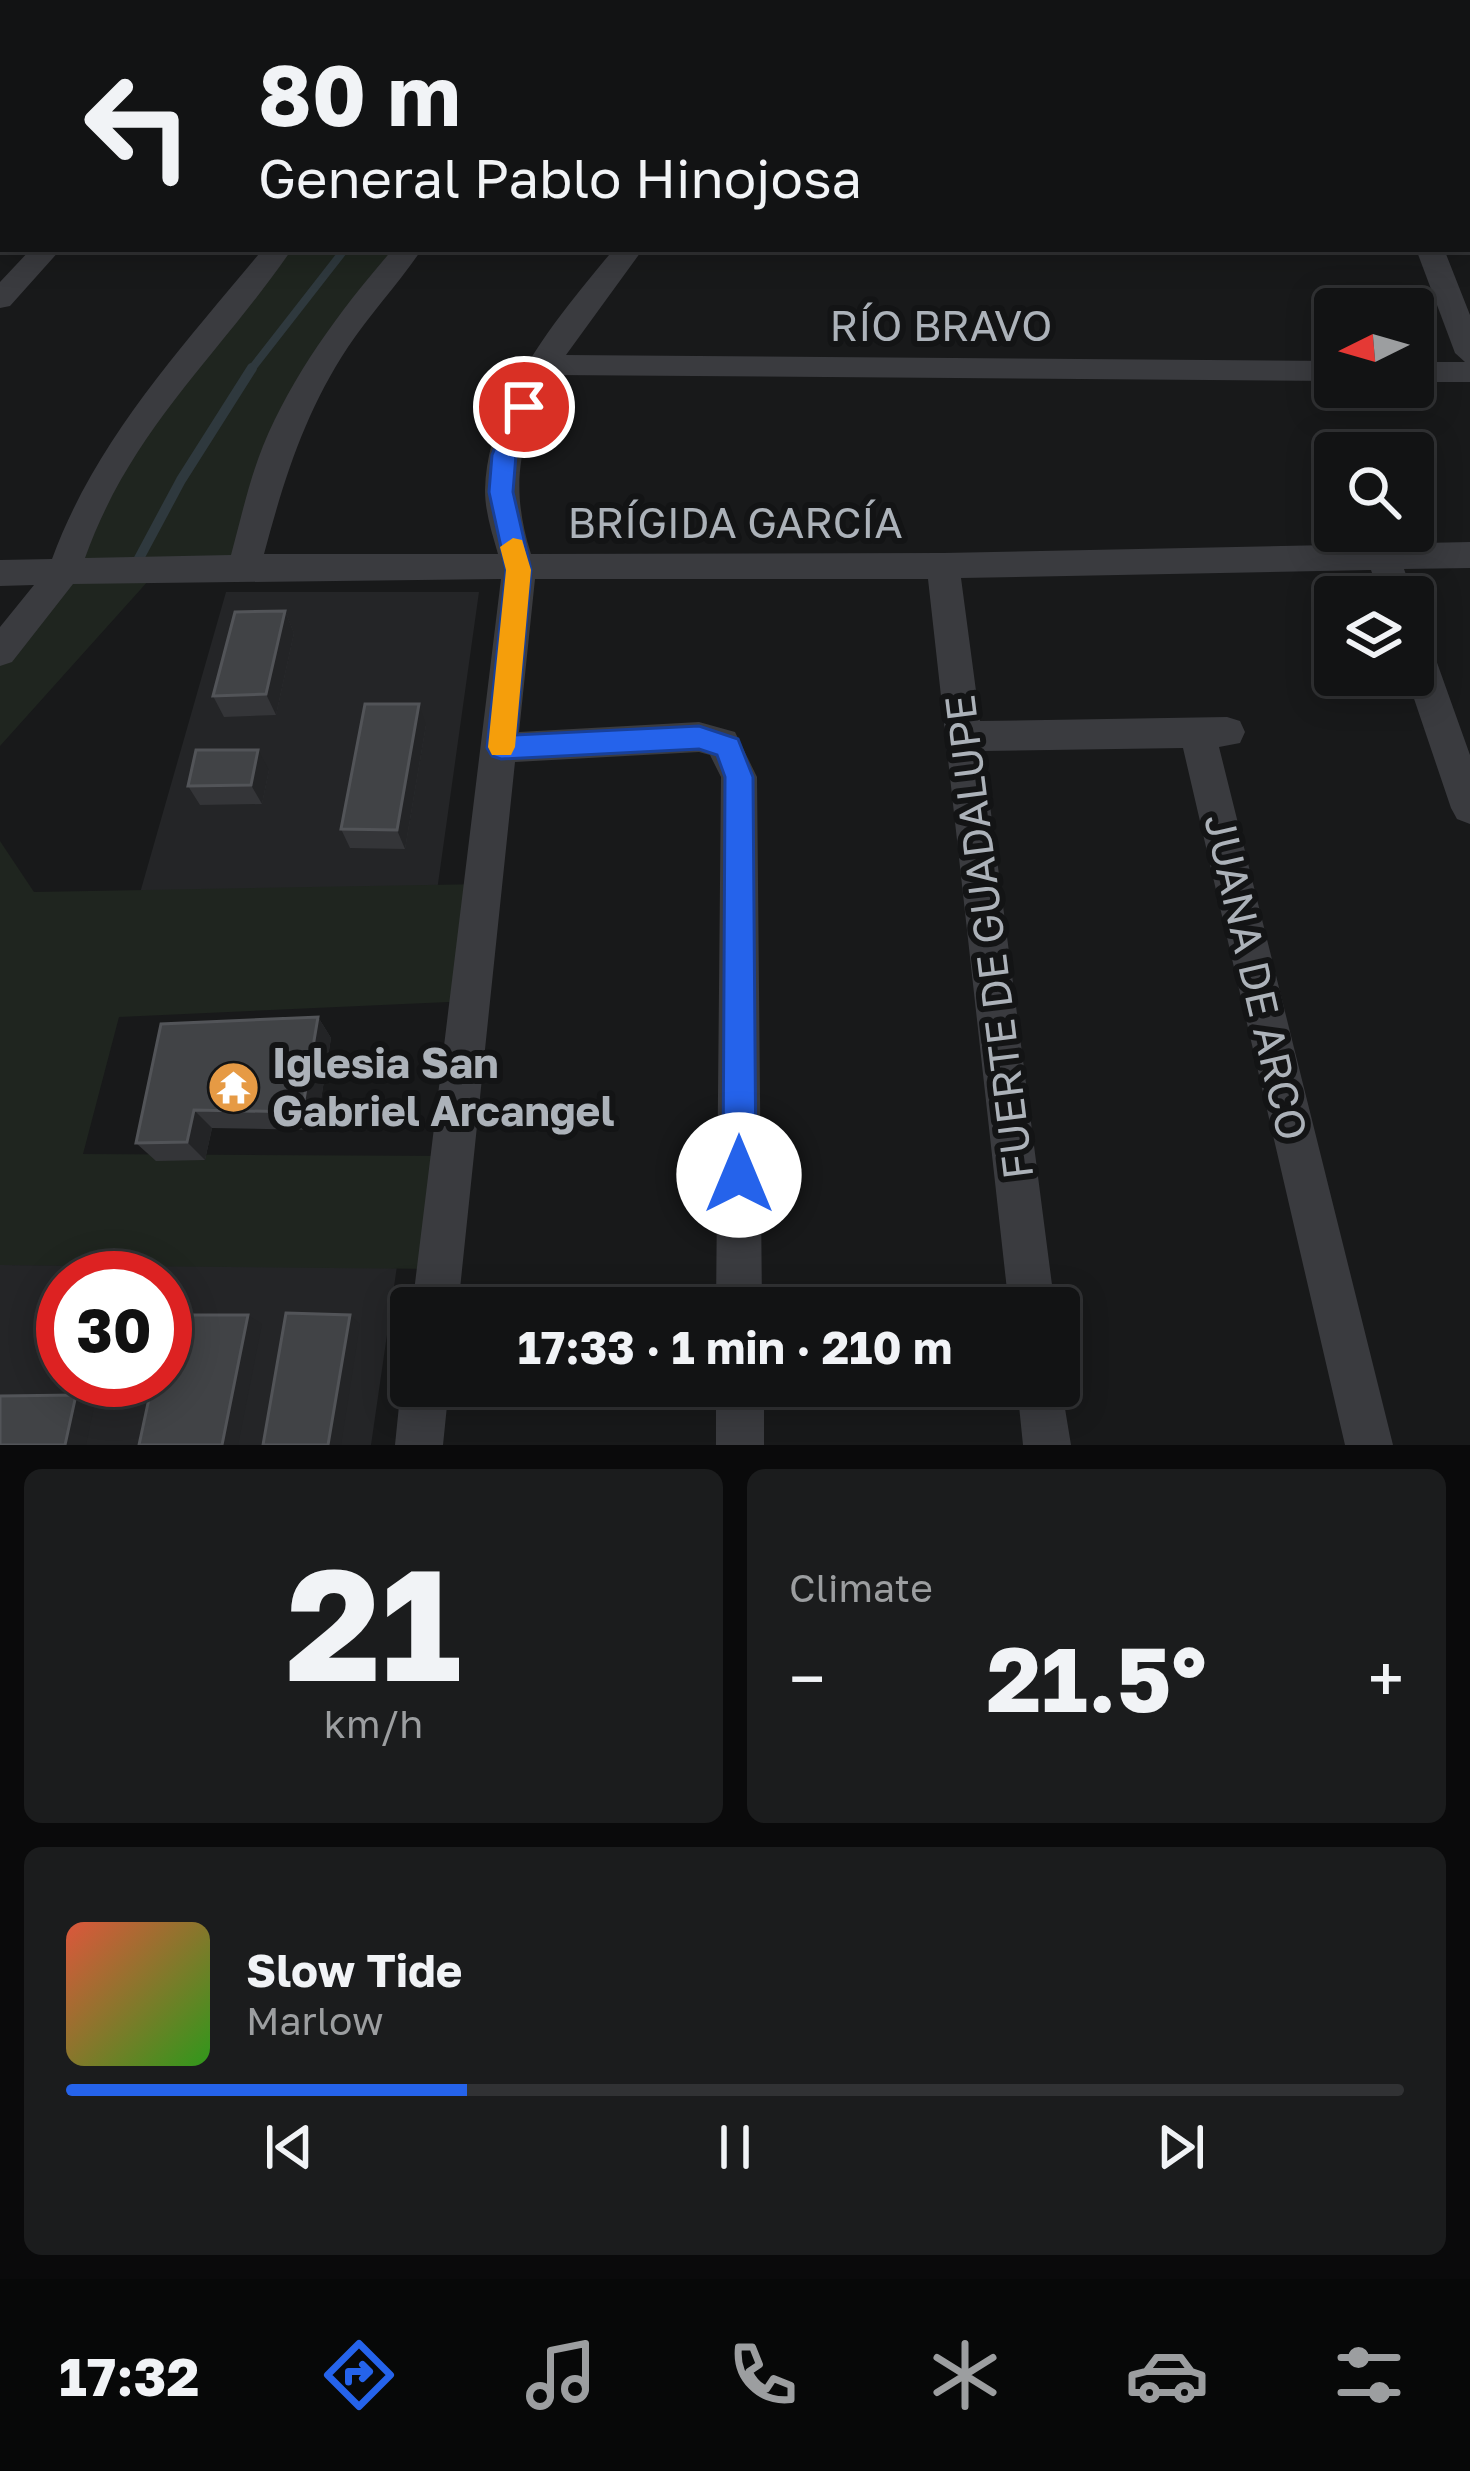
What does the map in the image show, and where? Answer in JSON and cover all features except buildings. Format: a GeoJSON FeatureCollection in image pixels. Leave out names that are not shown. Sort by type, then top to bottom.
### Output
{"type":"FeatureCollection","features":[{"type":"Feature","properties":{"kind":"street"},"geometry":{"type":"LineString","coordinates":[[0,299],[44,252]]}},
{"type":"Feature","properties":{"kind":"street"},"geometry":{"type":"LineString","coordinates":[[0,652],[63,573],[82,521],[142,416],[276,252]]}},
{"type":"Feature","properties":{"kind":"street"},"geometry":{"type":"LineString","coordinates":[[244,568],[282,437],[317,372],[367,297],[405,252]]}},
{"type":"Feature","properties":{"kind":"street"},"geometry":{"type":"LineString","coordinates":[[437,1287],[519,570],[501,492],[504,455],[547,364],[592,294],[627,252]]}},
{"type":"Feature","properties":{"kind":"street"},"geometry":{"type":"LineString","coordinates":[[1431,252],[1470,353]]}},
{"type":"Feature","properties":{"kind":"street","name":"RÍO BRAVO"},"geometry":{"type":"LineString","coordinates":[[547,364],[1314,371]]}},
{"type":"Feature","properties":{"kind":"street"},"geometry":{"type":"LineString","coordinates":[[1434,372],[1470,372]]}},
{"type":"Feature","properties":{"kind":"street","name":"BRÍGIDA GARCÍA"},"geometry":{"type":"LineString","coordinates":[[0,573],[944,566],[1470,555]]}},
{"type":"Feature","properties":{"kind":"street"},"geometry":{"type":"LineString","coordinates":[[1383,556],[1390,576]]}},
{"type":"Feature","properties":{"kind":"street","name":"FUERTE DE GUADALUPE"},"geometry":{"type":"LineString","coordinates":[[944,566],[1030,1287]]}},
{"type":"Feature","properties":{"kind":"street"},"geometry":{"type":"LineString","coordinates":[[1434,686],[1457,733],[1470,808]]}},
{"type":"Feature","properties":{"kind":"street","name":"JUANA DE ARCO"},"geometry":{"type":"LineString","coordinates":[[967,736],[1213,733],[1369,1445]]}},
{"type":"Feature","properties":{"kind":"street"},"geometry":{"type":"LineString","coordinates":[[501,748],[699,737],[722,743],[735,760],[739,777],[740,1287]]}},
{"type":"Feature","properties":{"kind":"street"},"geometry":{"type":"LineString","coordinates":[[418,1445],[423,1407]]}},
{"type":"Feature","properties":{"kind":"street"},"geometry":{"type":"LineString","coordinates":[[740,1407],[740,1445]]}},
{"type":"Feature","properties":{"kind":"street"},"geometry":{"type":"LineString","coordinates":[[1043,1407],[1047,1445]]}},
{"type":"Feature","properties":{"kind":"shaded area"},"geometry":{"type":"Polygon","coordinates":[[[276,252],[406,252],[317,372],[244,567],[158,570],[0,746],[0,645],[82,521],[276,252]]]}},
{"type":"Feature","properties":{"kind":"shaded area"},"geometry":{"type":"Polygon","coordinates":[[[226,592],[479,592],[437,891],[140,893],[226,592]]]}},
{"type":"Feature","properties":{"kind":"shaded area"},"geometry":{"type":"Polygon","coordinates":[[[0,841],[34,892],[485,884],[471,1001],[119,1017],[83,1154],[453,1156],[439,1269],[192,1267],[192,1251],[36,1251],[36,1265],[0,1265],[0,841]]]}},
{"type":"Feature","properties":{"kind":"shaded area"},"geometry":{"type":"Polygon","coordinates":[[[0,1265],[36,1265],[36,1407],[192,1407],[192,1265],[397,1266],[394,1287],[390,1287],[371,1445],[0,1445],[0,1265]]]}},
{"type":"Feature","properties":{"kind":"waterway"},"geometry":{"type":"LineString","coordinates":[[251,370],[343,252]]}},
{"type":"Feature","properties":{"kind":"waterway"},"geometry":{"type":"LineString","coordinates":[[136,564],[181,480],[251,370]]}},
{"type":"Feature","properties":{"kind":"slow traffic"},"geometry":{"type":"LineString","coordinates":[[501,747],[519,570],[513,547]]}},
{"type":"Feature","properties":{"kind":"place","name":"Iglesia San Gabriel Arcangel"},"geometry":{"type":"Point","coordinates":[233,1087]}},
{"type":"Feature","properties":{"kind":"route"},"geometry":{"type":"LineString","coordinates":[[524,407],[504,455],[501,492],[519,570],[501,748],[699,737],[722,743],[735,760],[739,777],[739,1175]]}}]}
